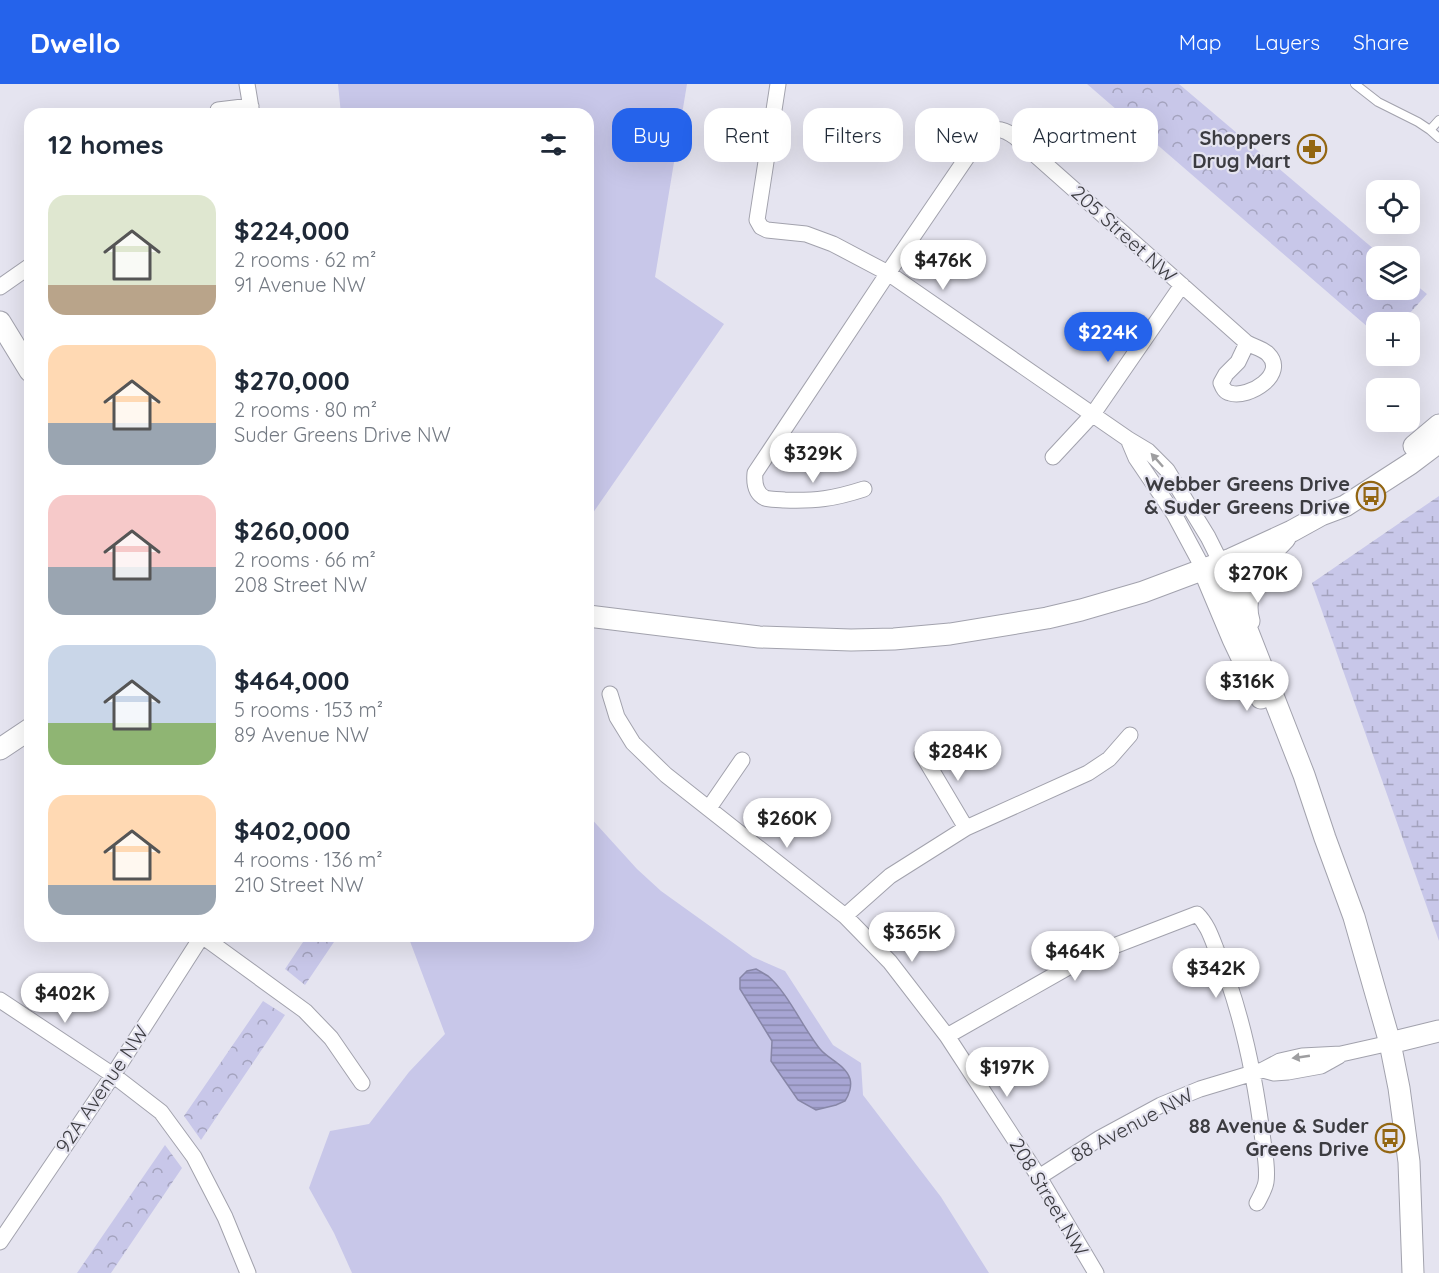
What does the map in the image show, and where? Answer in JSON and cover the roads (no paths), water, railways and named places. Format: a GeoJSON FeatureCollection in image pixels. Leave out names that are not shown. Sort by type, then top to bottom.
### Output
{"type":"FeatureCollection","features":[{"type":"Feature","properties":{"kind":"main road"},"geometry":{"type":"LineString","coordinates":[[0,322],[24,361]]}},
{"type":"Feature","properties":{"kind":"main road"},"geometry":{"type":"LineString","coordinates":[[1321,515],[1338,492],[1411,448],[1439,424]]}},
{"type":"Feature","properties":{"kind":"main road"},"geometry":{"type":"LineString","coordinates":[[594,617],[759,637],[851,640],[962,633],[1047,618],[1143,592],[1213,566],[1292,531],[1321,515],[1345,506],[1410,464],[1439,442]]}},
{"type":"Feature","properties":{"kind":"main road"},"geometry":{"type":"LineString","coordinates":[[1292,531],[1269,554],[1251,585],[1247,615],[1260,659],[1304,774],[1354,917],[1390,1043],[1409,1162],[1413,1273]]}},
{"type":"Feature","properties":{"kind":"main road"},"geometry":{"type":"LineString","coordinates":[[1213,566],[1260,659]]}},
{"type":"Feature","properties":{"kind":"main road"},"geometry":{"type":"LineString","coordinates":[[1213,566],[1233,639],[1325,838]]}},
{"type":"Feature","properties":{"kind":"main road"},"geometry":{"type":"LineString","coordinates":[[0,749],[24,733]]}},
{"type":"Feature","properties":{"kind":"main road"},"geometry":{"type":"LineString","coordinates":[[1390,1043],[1439,1031]]}},
{"type":"Feature","properties":{"kind":"street"},"geometry":{"type":"LineString","coordinates":[[247,84],[251,108]]}},
{"type":"Feature","properties":{"kind":"street"},"geometry":{"type":"LineString","coordinates":[[778,84],[757,220],[760,227],[767,230],[806,234],[833,244],[888,273],[1148,451],[1167,470],[1208,537],[1213,566]]}},
{"type":"Feature","properties":{"kind":"street","name":"205 Street NW"},"geometry":{"type":"LineString","coordinates":[[888,273],[978,141],[987,132],[998,129],[1015,137],[1247,343]]}},
{"type":"Feature","properties":{"kind":"street"},"geometry":{"type":"LineString","coordinates":[[0,287],[24,270]]}},
{"type":"Feature","properties":{"kind":"street"},"geometry":{"type":"LineString","coordinates":[[864,489],[840,497],[812,501],[766,498],[755,487],[754,481],[755,473],[888,273]]}},
{"type":"Feature","properties":{"kind":"street"},"geometry":{"type":"LineString","coordinates":[[1053,457],[1094,414],[1182,285]]}},
{"type":"Feature","properties":{"kind":"street","name":"208 Street NW"},"geometry":{"type":"LineString","coordinates":[[610,694],[617,717],[633,743],[666,775],[845,916],[890,962],[947,1036],[1039,1178],[1096,1273]]}},
{"type":"Feature","properties":{"kind":"street"},"geometry":{"type":"LineString","coordinates":[[845,916],[890,876],[966,828],[1088,773],[1109,759],[1130,735]]}},
{"type":"Feature","properties":{"kind":"street"},"geometry":{"type":"LineString","coordinates":[[922,754],[966,828]]}},
{"type":"Feature","properties":{"kind":"street"},"geometry":{"type":"LineString","coordinates":[[709,808],[742,760]]}},
{"type":"Feature","properties":{"kind":"street"},"geometry":{"type":"LineString","coordinates":[[947,1036],[1088,956],[1197,914],[1205,922],[1224,967],[1257,1072],[1266,1183],[1257,1203]]}},
{"type":"Feature","properties":{"kind":"street","name":"92A Avenue NW"},"geometry":{"type":"LineString","coordinates":[[0,1242],[113,1075],[198,942]]}},
{"type":"Feature","properties":{"kind":"street"},"geometry":{"type":"LineString","coordinates":[[210,942],[305,1011],[331,1038],[362,1083]]}},
{"type":"Feature","properties":{"kind":"street"},"geometry":{"type":"LineString","coordinates":[[0,1000],[113,1075],[161,1112],[194,1157],[225,1217],[248,1273]]}},
{"type":"Feature","properties":{"kind":"street","name":"88 Avenue NW"},"geometry":{"type":"LineString","coordinates":[[1039,1178],[1100,1138],[1161,1105],[1200,1089],[1257,1072],[1288,1072],[1321,1066],[1341,1054],[1390,1043]]}},
{"type":"Feature","properties":{"kind":"lane"},"geometry":{"type":"LineString","coordinates":[[1355,84],[1378,102],[1418,122],[1439,138]]}},
{"type":"Feature","properties":{"kind":"lane"},"geometry":{"type":"LineString","coordinates":[[1430,130],[1439,120]]}},
{"type":"Feature","properties":{"kind":"place","name":"Shoppers Drug Mart"},"geometry":{"type":"Point","coordinates":[1312,149]}},
{"type":"Feature","properties":{"kind":"place","name":"Webber Greens Drive & Suder Greens Drive"},"geometry":{"type":"Point","coordinates":[1371,496]}},
{"type":"Feature","properties":{"kind":"place","name":"88 Avenue & Suder Greens Drive"},"geometry":{"type":"Point","coordinates":[1390,1138]}}]}
